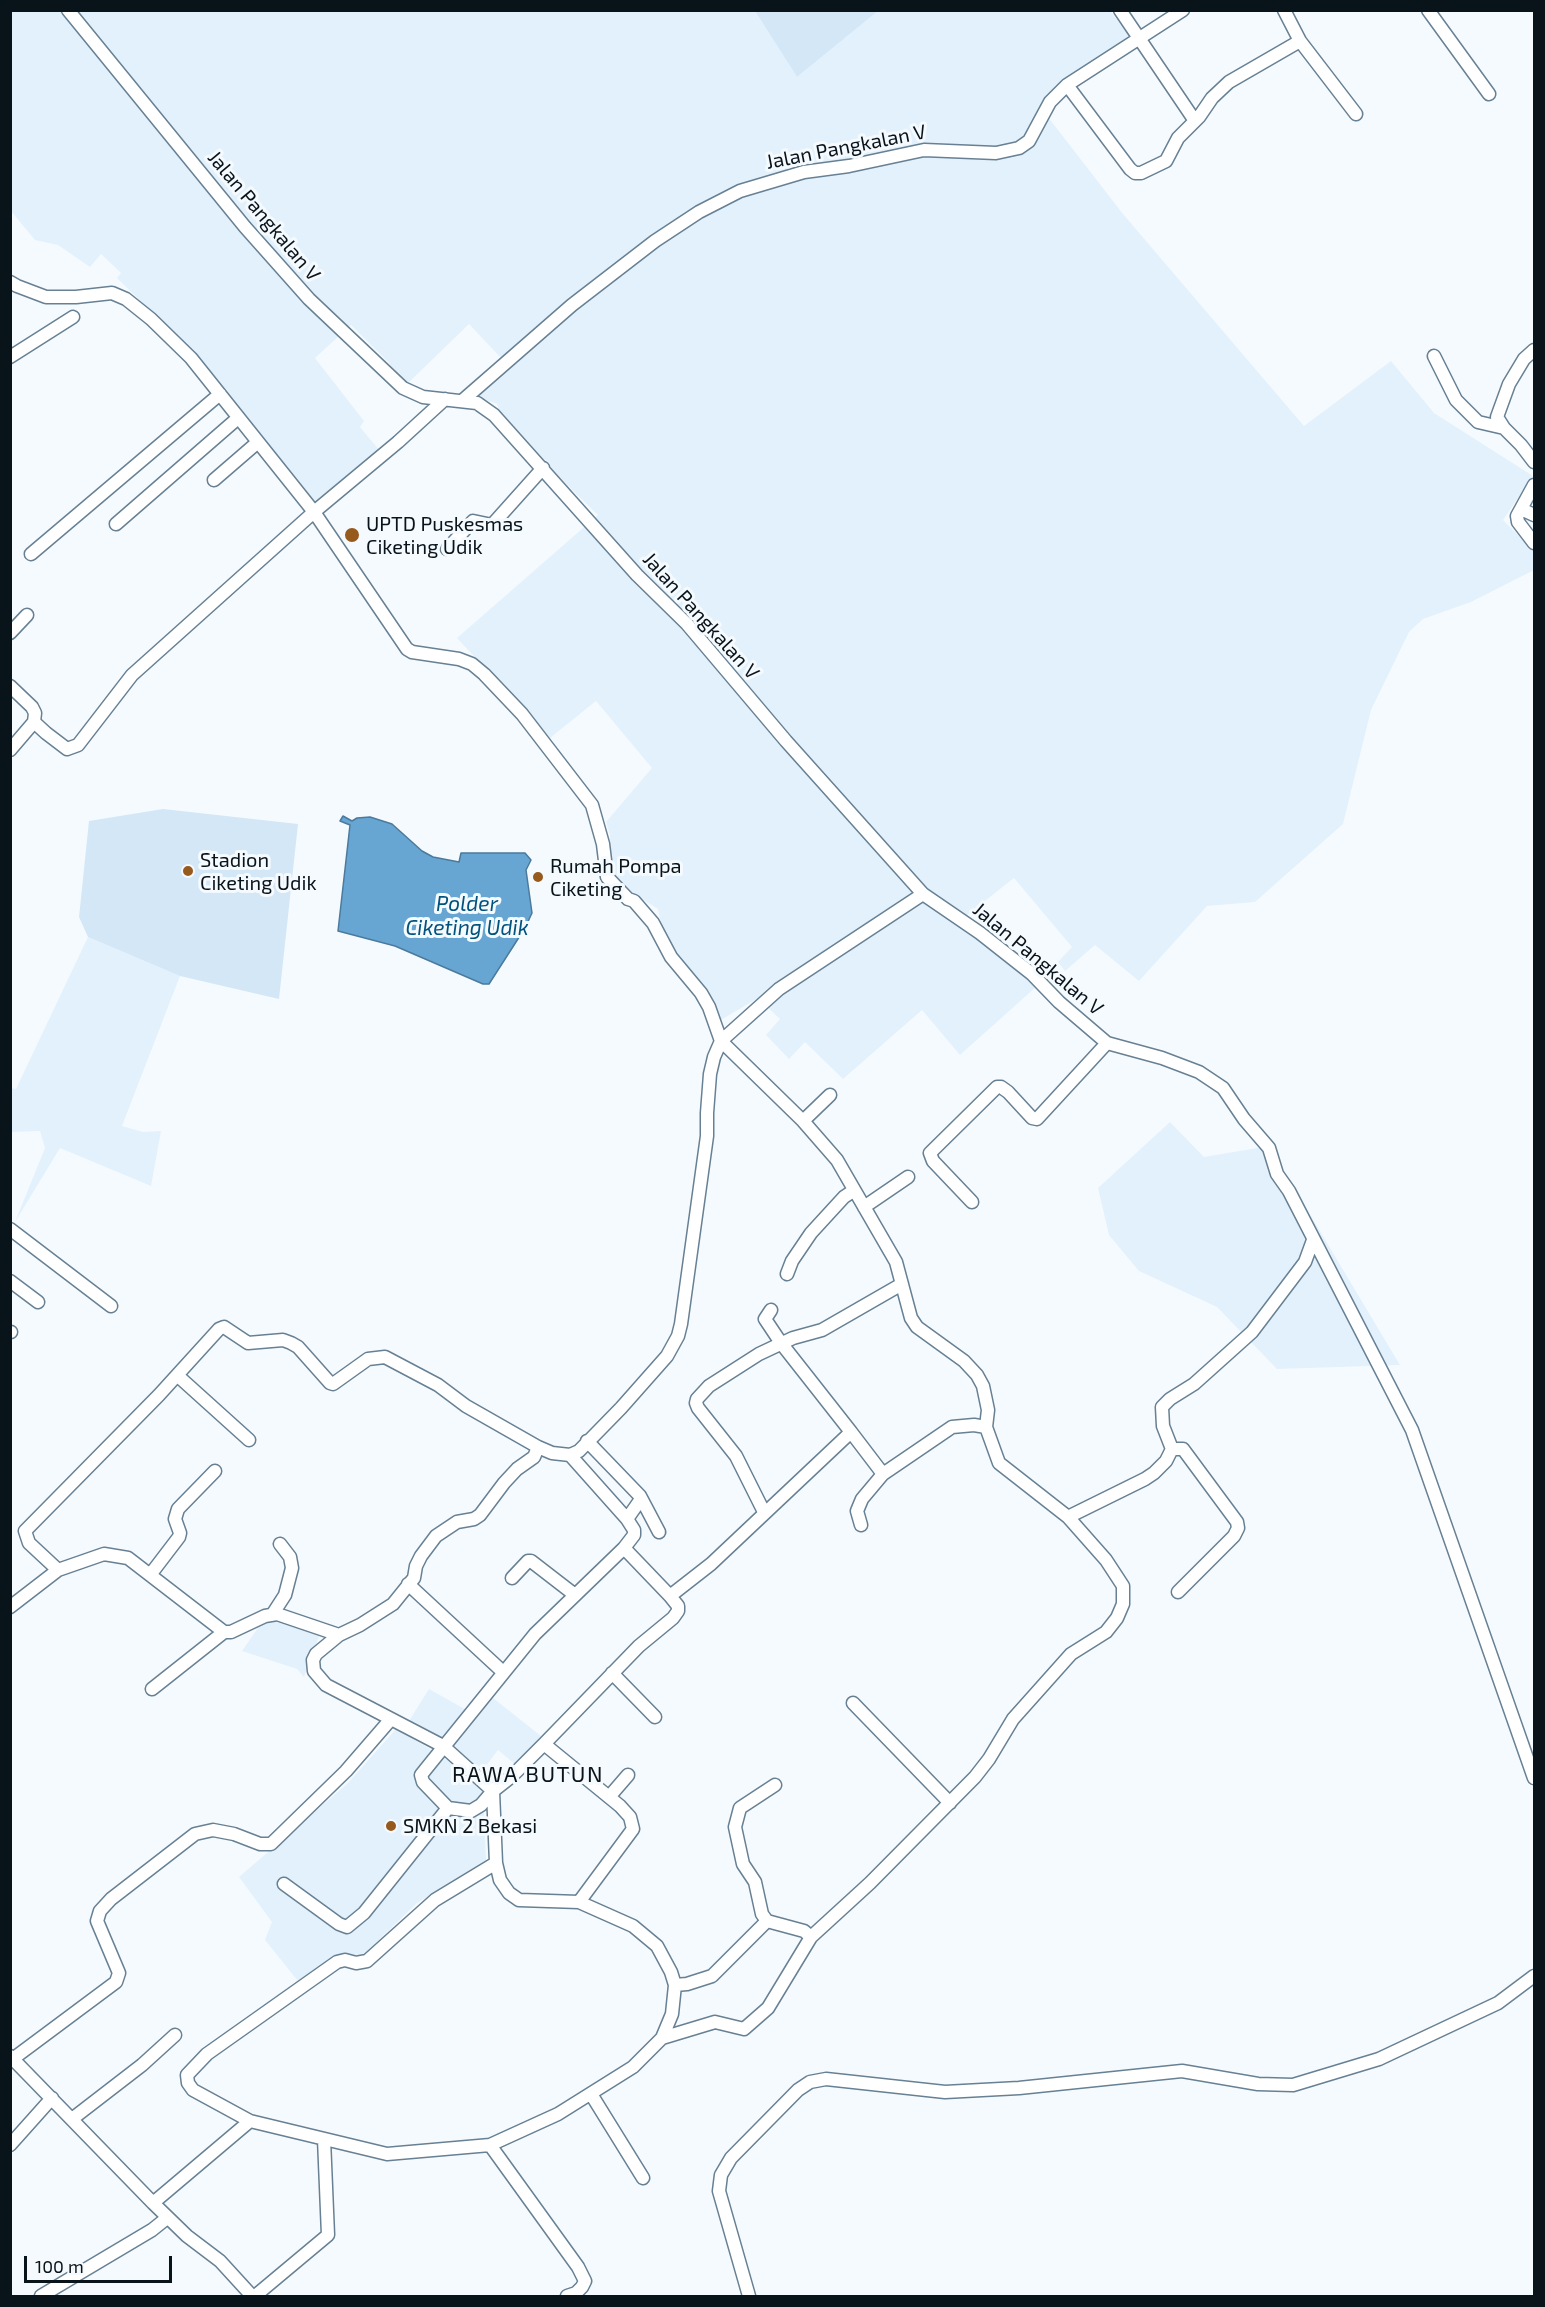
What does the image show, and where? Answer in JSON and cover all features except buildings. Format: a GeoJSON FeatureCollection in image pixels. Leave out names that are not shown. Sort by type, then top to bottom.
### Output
{"type":"FeatureCollection","features":[{"type":"Feature","properties":{"kind":"street","name":"Jalan Pangkalan V"},"geometry":{"type":"LineString","coordinates":[[68,10],[245,227],[309,299],[403,388],[423,397],[477,403],[489,411],[543,468],[637,575],[687,624],[786,741],[923,894],[980,933],[1032,974],[1059,1002],[1107,1043],[1162,1058],[1199,1072],[1223,1088],[1244,1119],[1269,1148],[1278,1174],[1289,1191],[1412,1430],[1534,1778]]}},
{"type":"Feature","properties":{"kind":"street"},"geometry":{"type":"LineString","coordinates":[[1120,10],[1140,37],[1165,80],[1195,121]]}},
{"type":"Feature","properties":{"kind":"street","name":"Jalan Pangkalan V"},"geometry":{"type":"LineString","coordinates":[[462,401],[572,305],[655,241],[720,201],[740,191],[786,176],[849,166],[924,150],[996,153],[1018,148],[1029,141],[1050,102],[1067,85],[1183,10]]}},
{"type":"Feature","properties":{"kind":"street"},"geometry":{"type":"LineString","coordinates":[[1284,10],[1300,41],[1356,114]]}},
{"type":"Feature","properties":{"kind":"street"},"geometry":{"type":"LineString","coordinates":[[1428,10],[1489,94]]}},
{"type":"Feature","properties":{"kind":"street"},"geometry":{"type":"LineString","coordinates":[[1067,85],[1130,169],[1142,173],[1166,161],[1179,138],[1212,98],[1229,82],[1300,41]]}},
{"type":"Feature","properties":{"kind":"street"},"geometry":{"type":"LineString","coordinates":[[10,282],[46,297],[76,297],[107,292],[126,299],[151,319],[191,358],[314,512],[408,649],[417,654],[459,659],[477,668],[522,714],[564,767],[596,814],[607,877],[628,899],[634,901],[653,923],[671,957],[701,993],[709,1007],[721,1041],[803,1121],[837,1160],[896,1262],[911,1318],[917,1327],[964,1361],[977,1375],[988,1410],[986,1427],[999,1463],[1068,1517],[1106,1560],[1123,1586],[1123,1604],[1117,1618],[1106,1632],[1071,1654],[1027,1701],[1013,1719],[989,1759],[950,1803],[870,1883],[811,1937],[768,2008],[744,2029],[715,2022],[662,2038]]}},
{"type":"Feature","properties":{"kind":"street"},"geometry":{"type":"LineString","coordinates":[[10,357],[73,317]]}},
{"type":"Feature","properties":{"kind":"street"},"geometry":{"type":"LineString","coordinates":[[1534,350],[1524,359],[1501,401],[1497,417],[1534,462]]}},
{"type":"Feature","properties":{"kind":"street"},"geometry":{"type":"LineString","coordinates":[[1434,356],[1456,400],[1478,422],[1504,428]]}},
{"type":"Feature","properties":{"kind":"street"},"geometry":{"type":"LineString","coordinates":[[31,554],[220,394]]}},
{"type":"Feature","properties":{"kind":"street"},"geometry":{"type":"LineString","coordinates":[[34,722],[67,749],[78,745],[132,675],[314,512],[398,442],[445,399]]}},
{"type":"Feature","properties":{"kind":"street"},"geometry":{"type":"LineString","coordinates":[[116,524],[238,418]]}},
{"type":"Feature","properties":{"kind":"street"},"geometry":{"type":"LineString","coordinates":[[214,480],[258,442]]}},
{"type":"Feature","properties":{"kind":"street"},"geometry":{"type":"LineString","coordinates":[[447,549],[473,521],[492,525],[543,468]]}},
{"type":"Feature","properties":{"kind":"street"},"geometry":{"type":"LineString","coordinates":[[1534,485],[1516,516],[1534,543]]}},
{"type":"Feature","properties":{"kind":"street"},"geometry":{"type":"LineString","coordinates":[[1521,509],[1534,515]]}},
{"type":"Feature","properties":{"kind":"street"},"geometry":{"type":"LineString","coordinates":[[10,633],[27,615]]}},
{"type":"Feature","properties":{"kind":"street"},"geometry":{"type":"LineString","coordinates":[[10,686],[32,707],[35,713],[34,722],[10,750]]}},
{"type":"Feature","properties":{"kind":"street"},"geometry":{"type":"LineString","coordinates":[[58,1570],[29,1543],[25,1531],[178,1376],[219,1329],[224,1328],[248,1343],[284,1340],[291,1343],[298,1347],[333,1384],[368,1359],[385,1357],[438,1385],[466,1406],[538,1447],[552,1453],[570,1455],[579,1451],[658,1367],[678,1336],[707,1137],[710,1074],[721,1041],[779,989],[923,894]]}},
{"type":"Feature","properties":{"kind":"street"},"geometry":{"type":"LineString","coordinates":[[972,1202],[933,1161],[930,1153],[997,1087],[1008,1092],[1032,1118],[1037,1119],[1107,1043]]}},
{"type":"Feature","properties":{"kind":"street"},"geometry":{"type":"LineString","coordinates":[[803,1121],[830,1095]]}},
{"type":"Feature","properties":{"kind":"street"},"geometry":{"type":"LineString","coordinates":[[864,1207],[908,1177]]}},
{"type":"Feature","properties":{"kind":"street"},"geometry":{"type":"LineString","coordinates":[[787,1274],[792,1261],[811,1233],[844,1197],[853,1191]]}},
{"type":"Feature","properties":{"kind":"street"},"geometry":{"type":"LineString","coordinates":[[10,1229],[111,1306]]}},
{"type":"Feature","properties":{"kind":"street"},"geometry":{"type":"LineString","coordinates":[[1068,1517],[1154,1473],[1166,1461],[1172,1449],[1163,1426],[1162,1407],[1170,1399],[1194,1384],[1240,1343],[1305,1262],[1313,1240]]}},
{"type":"Feature","properties":{"kind":"street"},"geometry":{"type":"LineString","coordinates":[[10,1281],[38,1302]]}},
{"type":"Feature","properties":{"kind":"street"},"geometry":{"type":"LineString","coordinates":[[764,1512],[736,1456],[696,1403],[709,1386],[759,1354],[793,1338],[822,1330],[902,1284]]}},
{"type":"Feature","properties":{"kind":"street"},"geometry":{"type":"LineString","coordinates":[[771,1310],[765,1318],[782,1343],[883,1474]]}},
{"type":"Feature","properties":{"kind":"street"},"geometry":{"type":"LineString","coordinates":[[178,1376],[249,1440]]}},
{"type":"Feature","properties":{"kind":"street"},"geometry":{"type":"LineString","coordinates":[[861,1525],[857,1511],[859,1505],[871,1486],[883,1474],[952,1427],[974,1425],[986,1427]]}},
{"type":"Feature","properties":{"kind":"street"},"geometry":{"type":"LineString","coordinates":[[670,1596],[705,1569],[851,1432]]}},
{"type":"Feature","properties":{"kind":"street"},"geometry":{"type":"LineString","coordinates":[[587,1442],[625,1479],[641,1499],[659,1532]]}},
{"type":"Feature","properties":{"kind":"street"},"geometry":{"type":"LineString","coordinates":[[496,1863],[435,1900],[368,1961],[337,1962],[207,2054],[187,2075],[188,2083],[193,2090],[250,2121],[387,2154],[490,2145],[558,2114],[591,2094],[633,2067],[662,2038],[672,2014],[675,1985],[671,1972],[657,1946],[633,1926],[579,1902],[519,1900],[504,1888],[496,1863],[493,1791],[443,1746],[326,1685],[314,1671],[313,1660],[316,1654],[339,1635],[393,1604],[414,1578],[421,1556],[436,1536],[457,1522],[474,1519],[480,1515],[504,1483],[534,1457],[538,1447]]}},
{"type":"Feature","properties":{"kind":"street"},"geometry":{"type":"LineString","coordinates":[[1172,1449],[1183,1449],[1237,1522],[1238,1528],[1234,1536],[1178,1593]]}},
{"type":"Feature","properties":{"kind":"street"},"geometry":{"type":"LineString","coordinates":[[570,1455],[627,1519],[634,1530],[634,1535],[624,1548],[535,1634],[425,1770],[421,1779],[448,1808],[471,1811],[482,1805],[493,1791],[512,1776],[639,1646],[673,1618],[678,1611],[678,1606],[670,1596],[624,1548]]}},
{"type":"Feature","properties":{"kind":"street"},"geometry":{"type":"LineString","coordinates":[[150,1575],[179,1537],[176,1519],[178,1509],[215,1471]]}},
{"type":"Feature","properties":{"kind":"street"},"geometry":{"type":"LineString","coordinates":[[627,1519],[641,1499]]}},
{"type":"Feature","properties":{"kind":"street"},"geometry":{"type":"LineString","coordinates":[[10,1606],[58,1570],[104,1554],[128,1558],[225,1632],[231,1632],[272,1614],[285,1595],[292,1568],[290,1557],[280,1544]]}},
{"type":"Feature","properties":{"kind":"street"},"geometry":{"type":"LineString","coordinates":[[512,1578],[528,1561],[531,1561],[575,1595]]}},
{"type":"Feature","properties":{"kind":"street"},"geometry":{"type":"LineString","coordinates":[[408,1584],[503,1672]]}},
{"type":"Feature","properties":{"kind":"street"},"geometry":{"type":"LineString","coordinates":[[272,1614],[292,1617],[339,1635]]}},
{"type":"Feature","properties":{"kind":"street"},"geometry":{"type":"LineString","coordinates":[[152,1689],[225,1632]]}},
{"type":"Feature","properties":{"kind":"street"},"geometry":{"type":"LineString","coordinates":[[612,1673],[655,1718]]}},
{"type":"Feature","properties":{"kind":"street"},"geometry":{"type":"LineString","coordinates":[[853,1704],[950,1803]]}},
{"type":"Feature","properties":{"kind":"street"},"geometry":{"type":"LineString","coordinates":[[324,2139],[328,2235],[253,2296],[220,2262],[167,2217],[12,2057],[116,1982],[119,1973],[97,1921],[100,1911],[111,1899],[195,1834],[213,1830],[271,1845],[346,1771],[390,1719]]}},
{"type":"Feature","properties":{"kind":"street"},"geometry":{"type":"LineString","coordinates":[[544,1744],[630,1817],[633,1829],[579,1902]]}},
{"type":"Feature","properties":{"kind":"street"},"geometry":{"type":"LineString","coordinates":[[609,1797],[628,1775]]}},
{"type":"Feature","properties":{"kind":"street"},"geometry":{"type":"LineString","coordinates":[[776,1785],[740,1808],[735,1827],[743,1864],[755,1882],[762,1914],[767,1921],[804,1931],[811,1937]]}},
{"type":"Feature","properties":{"kind":"street"},"geometry":{"type":"LineString","coordinates":[[284,1884],[339,1924],[347,1927],[364,1913],[448,1808]]}},
{"type":"Feature","properties":{"kind":"street"},"geometry":{"type":"LineString","coordinates":[[675,1985],[687,1984],[712,1976],[767,1921]]}},
{"type":"Feature","properties":{"kind":"street"},"geometry":{"type":"LineString","coordinates":[[748,2296],[718,2191],[721,2175],[731,2157],[798,2090],[810,2082],[826,2079],[945,2092],[1019,2088],[1182,2071],[1258,2084],[1293,2085],[1379,2059],[1498,2003],[1534,1976]]}},
{"type":"Feature","properties":{"kind":"street"},"geometry":{"type":"LineString","coordinates":[[72,2119],[142,2065],[175,2035]]}},
{"type":"Feature","properties":{"kind":"street"},"geometry":{"type":"LineString","coordinates":[[591,2094],[643,2178]]}},
{"type":"Feature","properties":{"kind":"street"},"geometry":{"type":"LineString","coordinates":[[10,2145],[52,2098]]}},
{"type":"Feature","properties":{"kind":"street"},"geometry":{"type":"LineString","coordinates":[[153,2203],[250,2121]]}},
{"type":"Feature","properties":{"kind":"street"},"geometry":{"type":"LineString","coordinates":[[490,2145],[578,2267],[585,2281],[576,2293],[567,2296]]}},
{"type":"Feature","properties":{"kind":"street"},"geometry":{"type":"LineString","coordinates":[[41,2296],[152,2230],[167,2217]]}},
{"type":"Feature","properties":{"kind":"shaded area"},"geometry":{"type":"Polygon","coordinates":[[[11,11],[755,11],[797,77],[878,11],[1110,11],[1130,36],[1058,84],[1041,108],[1123,214],[1304,426],[1391,361],[1434,413],[1533,476],[1503,520],[1534,551],[1534,570],[1471,602],[1423,619],[1409,632],[1371,710],[1343,824],[1255,902],[1207,906],[1139,981],[1095,945],[1065,971],[1058,962],[1072,947],[1014,878],[957,923],[973,931],[1036,987],[960,1055],[922,1010],[843,1079],[805,1042],[789,1059],[766,1035],[780,1019],[758,998],[716,1023],[667,950],[658,909],[629,891],[611,871],[610,835],[606,822],[652,768],[596,701],[550,738],[457,638],[598,515],[505,425],[497,404],[461,391],[501,358],[469,324],[403,388],[389,363],[351,325],[315,358],[364,421],[360,427],[380,451],[317,504],[188,347],[117,278],[121,273],[101,254],[90,267],[58,245],[35,240],[11,211],[11,11]]]}},
{"type":"Feature","properties":{"kind":"shaded area"},"geometry":{"type":"Polygon","coordinates":[[[755,11],[878,11],[797,77],[755,11]]]}},
{"type":"Feature","properties":{"kind":"shaded area","name":"Stadion Ciketing Udik"},"geometry":{"type":"Polygon","coordinates":[[[163,809],[298,824],[279,999],[180,976],[88,937],[79,917],[89,821],[163,809]]]}},
{"type":"Feature","properties":{"kind":"shaded area"},"geometry":{"type":"Polygon","coordinates":[[[88,937],[180,976],[122,1126],[143,1132],[161,1131],[151,1186],[60,1148],[15,1222],[45,1148],[40,1131],[11,1132],[10,1088],[16,1089],[88,937]]]}},
{"type":"Feature","properties":{"kind":"shaded area"},"geometry":{"type":"Polygon","coordinates":[[[1170,1122],[1204,1157],[1269,1146],[1400,1365],[1277,1369],[1217,1307],[1139,1271],[1109,1235],[1098,1188],[1170,1122]]]}},
{"type":"Feature","properties":{"kind":"shaded area"},"geometry":{"type":"Polygon","coordinates":[[[266,1616],[321,1631],[304,1677],[297,1669],[242,1651],[266,1616]]]}},
{"type":"Feature","properties":{"kind":"shaded area"},"geometry":{"type":"Polygon","coordinates":[[[429,1689],[470,1712],[488,1694],[541,1736],[516,1765],[498,1750],[483,1770],[448,1744],[409,1721],[429,1689]]]}},
{"type":"Feature","properties":{"kind":"shaded area","name":"SMKN 2 Bekasi"},"geometry":{"type":"Polygon","coordinates":[[[396,1729],[445,1758],[483,1791],[486,1861],[417,1903],[361,1957],[342,1954],[298,1981],[265,1940],[272,1922],[239,1877],[347,1784],[396,1729]]]}},
{"type":"Feature","properties":{"kind":"water","name":"Polder Ciketing Udik"},"geometry":{"type":"Polygon","coordinates":[[[343,816],[352,821],[357,818],[370,817],[392,824],[422,851],[433,857],[459,862],[461,853],[525,853],[531,860],[526,870],[532,913],[489,984],[483,984],[395,946],[338,931],[350,825],[340,821],[343,816]]]}},
{"type":"Feature","properties":{"kind":"place","name":"UPTD Puskesmas Ciketing Udik"},"geometry":{"type":"Point","coordinates":[352,535]}},
{"type":"Feature","properties":{"kind":"place","name":"Stadion Ciketing Udik"},"geometry":{"type":"Point","coordinates":[188,871]}},
{"type":"Feature","properties":{"kind":"place","name":"Rumah Pompa Ciketing"},"geometry":{"type":"Point","coordinates":[538,877]}},
{"type":"Feature","properties":{"kind":"place","name":"SMKN 2 Bekasi"},"geometry":{"type":"Point","coordinates":[391,1826]}},
{"type":"Feature","properties":{"kind":"district","name":"RAWA BUTUN"},"geometry":{"type":"Point","coordinates":[528,1775]}}]}
